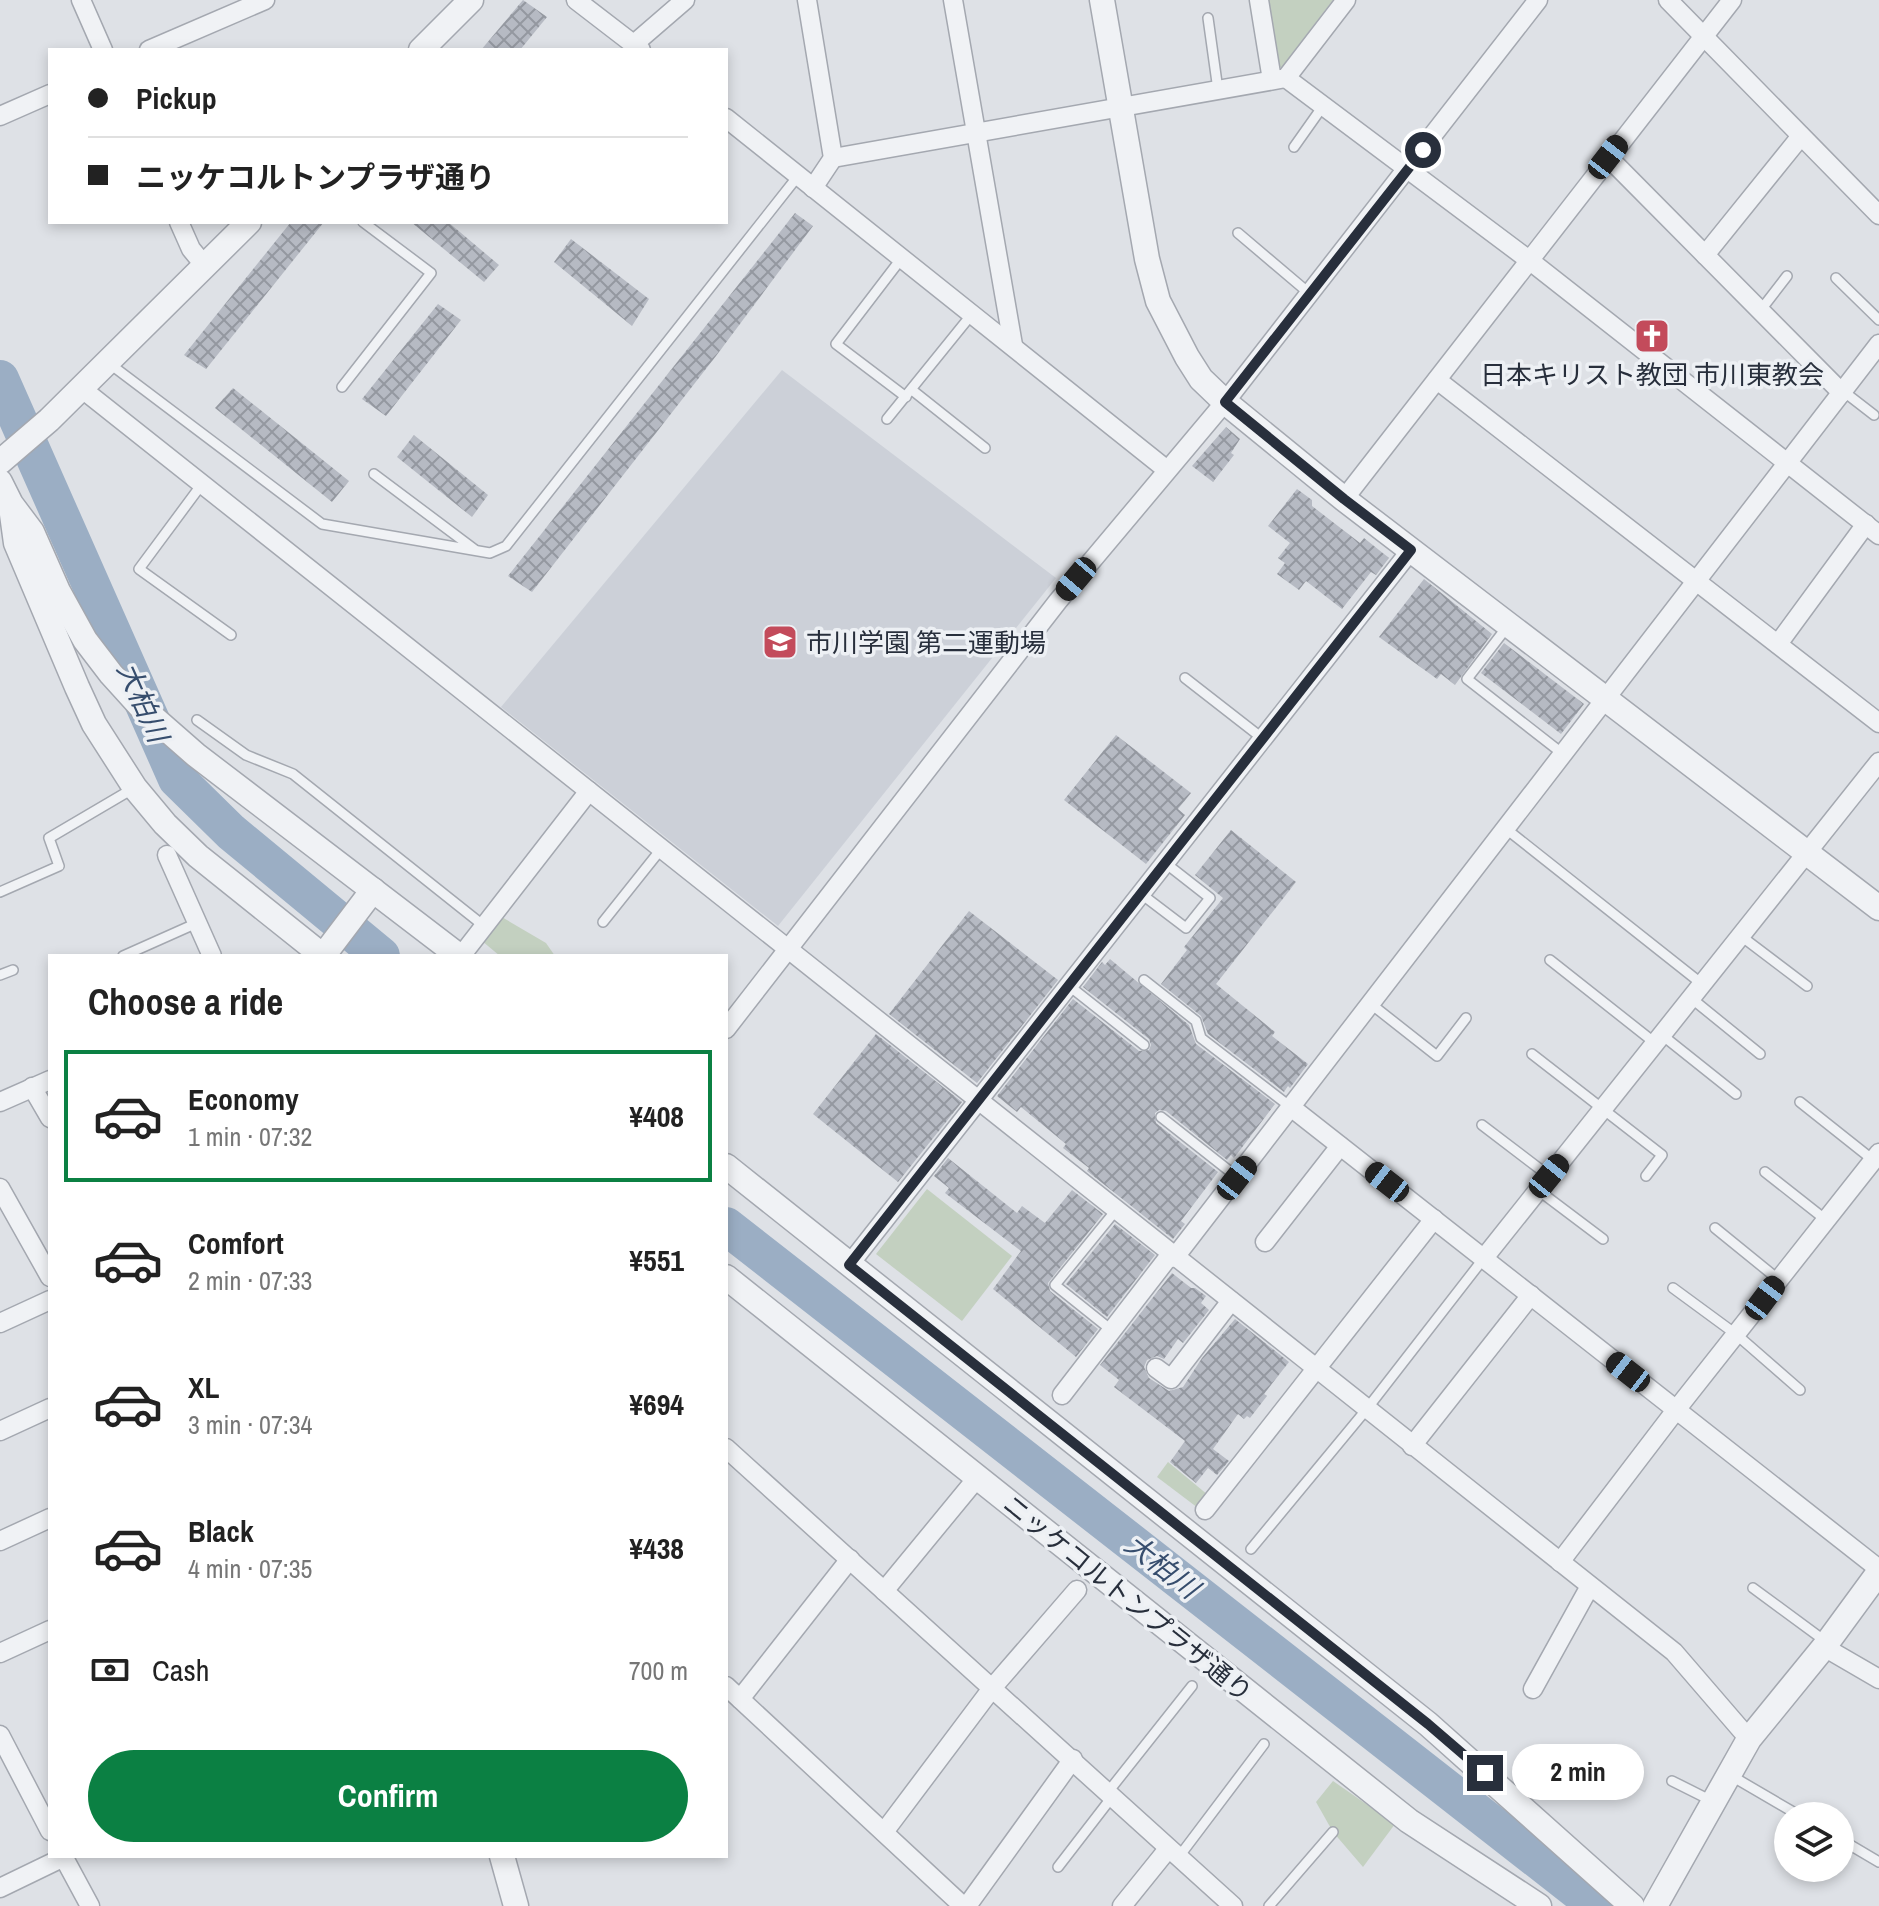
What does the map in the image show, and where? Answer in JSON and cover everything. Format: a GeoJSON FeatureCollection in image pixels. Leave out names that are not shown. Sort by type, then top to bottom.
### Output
{"type":"FeatureCollection","features":[{"type":"Feature","properties":{"kind":"street"},"geometry":{"type":"LineString","coordinates":[[81,0],[102,48]]}},
{"type":"Feature","properties":{"kind":"street"},"geometry":{"type":"LineString","coordinates":[[154,48],[265,0]]}},
{"type":"Feature","properties":{"kind":"street"},"geometry":{"type":"LineString","coordinates":[[423,48],[471,0]]}},
{"type":"Feature","properties":{"kind":"street"},"geometry":{"type":"LineString","coordinates":[[576,0],[637,47],[685,0]]}},
{"type":"Feature","properties":{"kind":"street"},"geometry":{"type":"LineString","coordinates":[[807,0],[833,158],[813,188]]}},
{"type":"Feature","properties":{"kind":"street"},"geometry":{"type":"LineString","coordinates":[[953,0],[1013,345]]}},
{"type":"Feature","properties":{"kind":"street"},"geometry":{"type":"LineString","coordinates":[[1102,0],[1147,259],[1158,301],[1201,379],[1344,499],[1879,908]]}},
{"type":"Feature","properties":{"kind":"street"},"geometry":{"type":"LineString","coordinates":[[1259,0],[1279,79],[1323,106],[1529,260],[1872,529],[1778,644]]}},
{"type":"Feature","properties":{"kind":"street"},"geometry":{"type":"LineString","coordinates":[[833,158],[1279,79],[1346,0]]}},
{"type":"Feature","properties":{"kind":"street"},"geometry":{"type":"LineString","coordinates":[[728,1026],[1058,601],[1225,402],[1538,0]]}},
{"type":"Feature","properties":{"kind":"street"},"geometry":{"type":"LineString","coordinates":[[1668,0],[1879,215]]}},
{"type":"Feature","properties":{"kind":"street"},"geometry":{"type":"LineString","coordinates":[[1344,499],[1732,0]]}},
{"type":"Feature","properties":{"kind":"street"},"geometry":{"type":"LineString","coordinates":[[0,116],[48,95]]}},
{"type":"Feature","properties":{"kind":"street"},"geometry":{"type":"LineString","coordinates":[[728,120],[1167,470]]}},
{"type":"Feature","properties":{"kind":"street"},"geometry":{"type":"LineString","coordinates":[[1705,255],[1801,136]]}},
{"type":"Feature","properties":{"kind":"street"},"geometry":{"type":"LineString","coordinates":[[1608,157],[1842,392]]}},
{"type":"Feature","properties":{"kind":"street"},"geometry":{"type":"LineString","coordinates":[[180,224],[191,249],[205,266]]}},
{"type":"Feature","properties":{"kind":"street"},"geometry":{"type":"LineString","coordinates":[[6,457],[49,420],[247,224]]}},
{"type":"Feature","properties":{"kind":"street"},"geometry":{"type":"LineString","coordinates":[[1062,1395],[1110,1329],[1167,1259],[1175,1257],[1292,1108],[1879,344]]}},
{"type":"Feature","properties":{"kind":"street"},"geometry":{"type":"LineString","coordinates":[[1437,380],[1879,723]]}},
{"type":"Feature","properties":{"kind":"street"},"geometry":{"type":"LineString","coordinates":[[81,388],[1674,1652],[1749,1739]]}},
{"type":"Feature","properties":{"kind":"street"},"geometry":{"type":"LineString","coordinates":[[0,482],[11,504],[32,532],[58,591],[85,640],[111,674],[169,733],[234,783],[368,896],[457,954]]}},
{"type":"Feature","properties":{"kind":"street"},"geometry":{"type":"LineString","coordinates":[[11,504],[16,543],[94,724],[135,788],[165,824],[198,856],[326,952],[368,896]]}},
{"type":"Feature","properties":{"kind":"street"},"geometry":{"type":"LineString","coordinates":[[849,1265],[1411,550]]}},
{"type":"Feature","properties":{"kind":"street"},"geometry":{"type":"LineString","coordinates":[[1484,1258],[1879,762]]}},
{"type":"Feature","properties":{"kind":"street"},"geometry":{"type":"LineString","coordinates":[[462,954],[589,791]]}},
{"type":"Feature","properties":{"kind":"street"},"geometry":{"type":"LineString","coordinates":[[167,855],[211,954]]}},
{"type":"Feature","properties":{"kind":"street"},"geometry":{"type":"LineString","coordinates":[[0,1102],[41,1084],[48,1110]]}},
{"type":"Feature","properties":{"kind":"street"},"geometry":{"type":"LineString","coordinates":[[1292,1108],[1879,1571],[1826,1644],[1749,1739],[1655,1906]]}},
{"type":"Feature","properties":{"kind":"street"},"geometry":{"type":"LineString","coordinates":[[1265,1242],[1340,1146]]}},
{"type":"Feature","properties":{"kind":"street"},"geometry":{"type":"LineString","coordinates":[[1560,1562],[1877,1156]]}},
{"type":"Feature","properties":{"kind":"street"},"geometry":{"type":"LineString","coordinates":[[728,1168],[1428,1724],[1632,1906]]}},
{"type":"Feature","properties":{"kind":"street"},"geometry":{"type":"LineString","coordinates":[[0,1188],[48,1273]]}},
{"type":"Feature","properties":{"kind":"street"},"geometry":{"type":"LineString","coordinates":[[1205,1510],[1434,1219]]}},
{"type":"Feature","properties":{"kind":"street","name":"ニッケコルトンプラザ通り"},"geometry":{"type":"LineString","coordinates":[[728,1279],[1409,1821],[1539,1906]]}},
{"type":"Feature","properties":{"kind":"street"},"geometry":{"type":"LineString","coordinates":[[1412,1446],[1531,1295]]}},
{"type":"Feature","properties":{"kind":"street"},"geometry":{"type":"LineString","coordinates":[[0,1323],[48,1301]]}},
{"type":"Feature","properties":{"kind":"street"},"geometry":{"type":"LineString","coordinates":[[1156,1368],[1171,1379],[1231,1301]]}},
{"type":"Feature","properties":{"kind":"street"},"geometry":{"type":"LineString","coordinates":[[0,1431],[48,1409]]}},
{"type":"Feature","properties":{"kind":"street"},"geometry":{"type":"LineString","coordinates":[[728,1452],[1233,1906]]}},
{"type":"Feature","properties":{"kind":"street"},"geometry":{"type":"LineString","coordinates":[[884,1591],[977,1478]]}},
{"type":"Feature","properties":{"kind":"street"},"geometry":{"type":"LineString","coordinates":[[0,1541],[48,1519]]}},
{"type":"Feature","properties":{"kind":"street"},"geometry":{"type":"LineString","coordinates":[[850,1559],[733,1692],[965,1906],[1073,1759]]}},
{"type":"Feature","properties":{"kind":"street"},"geometry":{"type":"LineString","coordinates":[[1533,1689],[1590,1586]]}},
{"type":"Feature","properties":{"kind":"street"},"geometry":{"type":"LineString","coordinates":[[884,1832],[993,1687],[1077,1590]]}},
{"type":"Feature","properties":{"kind":"street"},"geometry":{"type":"LineString","coordinates":[[0,1653],[48,1631]]}},
{"type":"Feature","properties":{"kind":"street"},"geometry":{"type":"LineString","coordinates":[[1826,1644],[1879,1679]]}},
{"type":"Feature","properties":{"kind":"street"},"geometry":{"type":"LineString","coordinates":[[0,1735],[7,1764],[48,1828]]}},
{"type":"Feature","properties":{"kind":"street"},"geometry":{"type":"LineString","coordinates":[[1122,1906],[1173,1853]]}},
{"type":"Feature","properties":{"kind":"street"},"geometry":{"type":"LineString","coordinates":[[0,1888],[62,1858]]}},
{"type":"Feature","properties":{"kind":"street"},"geometry":{"type":"LineString","coordinates":[[65,1858],[90,1906]]}},
{"type":"Feature","properties":{"kind":"street"},"geometry":{"type":"LineString","coordinates":[[503,1858],[516,1906]]}},
{"type":"Feature","properties":{"kind":"lane"},"geometry":{"type":"LineString","coordinates":[[1208,18],[1218,90]]}},
{"type":"Feature","properties":{"kind":"lane"},"geometry":{"type":"LineString","coordinates":[[1294,147],[1323,106]]}},
{"type":"Feature","properties":{"kind":"lane"},"geometry":{"type":"LineString","coordinates":[[108,361],[322,524],[490,553],[506,546],[798,176]]}},
{"type":"Feature","properties":{"kind":"lane"},"geometry":{"type":"LineString","coordinates":[[342,387],[431,273],[366,224]]}},
{"type":"Feature","properties":{"kind":"lane"},"geometry":{"type":"LineString","coordinates":[[1238,233],[1310,294]]}},
{"type":"Feature","properties":{"kind":"lane"},"geometry":{"type":"LineString","coordinates":[[901,259],[836,344],[985,448]]}},
{"type":"Feature","properties":{"kind":"lane"},"geometry":{"type":"LineString","coordinates":[[1760,311],[1787,276]]}},
{"type":"Feature","properties":{"kind":"lane"},"geometry":{"type":"LineString","coordinates":[[1836,278],[1879,320]]}},
{"type":"Feature","properties":{"kind":"lane"},"geometry":{"type":"LineString","coordinates":[[887,419],[972,314]]}},
{"type":"Feature","properties":{"kind":"lane"},"geometry":{"type":"LineString","coordinates":[[1842,392],[1874,415]]}},
{"type":"Feature","properties":{"kind":"lane"},"geometry":{"type":"LineString","coordinates":[[374,474],[477,551]]}},
{"type":"Feature","properties":{"kind":"lane"},"geometry":{"type":"LineString","coordinates":[[202,484],[139,569],[231,635]]}},
{"type":"Feature","properties":{"kind":"lane"},"geometry":{"type":"LineString","coordinates":[[1509,624],[1467,679],[1563,754]]}},
{"type":"Feature","properties":{"kind":"lane"},"geometry":{"type":"LineString","coordinates":[[1185,678],[1262,738]]}},
{"type":"Feature","properties":{"kind":"lane"},"geometry":{"type":"LineString","coordinates":[[197,720],[246,755],[293,774],[484,926]]}},
{"type":"Feature","properties":{"kind":"lane"},"geometry":{"type":"LineString","coordinates":[[0,892],[59,866],[49,838],[135,788]]}},
{"type":"Feature","properties":{"kind":"lane"},"geometry":{"type":"LineString","coordinates":[[1505,828],[1697,991],[1760,1054]]}},
{"type":"Feature","properties":{"kind":"lane"},"geometry":{"type":"LineString","coordinates":[[603,922],[662,848]]}},
{"type":"Feature","properties":{"kind":"lane"},"geometry":{"type":"LineString","coordinates":[[1140,893],[1186,928],[1210,898],[1164,862]]}},
{"type":"Feature","properties":{"kind":"lane"},"geometry":{"type":"LineString","coordinates":[[128,954],[198,923]]}},
{"type":"Feature","properties":{"kind":"lane"},"geometry":{"type":"LineString","coordinates":[[1741,936],[1807,986]]}},
{"type":"Feature","properties":{"kind":"lane"},"geometry":{"type":"LineString","coordinates":[[1550,960],[1736,1094]]}},
{"type":"Feature","properties":{"kind":"lane"},"geometry":{"type":"LineString","coordinates":[[0,975],[13,970]]}},
{"type":"Feature","properties":{"kind":"lane"},"geometry":{"type":"LineString","coordinates":[[1144,980],[1196,1021],[1201,1038],[1292,1108]]}},
{"type":"Feature","properties":{"kind":"lane"},"geometry":{"type":"LineString","coordinates":[[1067,984],[1144,1045]]}},
{"type":"Feature","properties":{"kind":"lane"},"geometry":{"type":"LineString","coordinates":[[1371,1004],[1437,1056],[1466,1018]]}},
{"type":"Feature","properties":{"kind":"lane"},"geometry":{"type":"LineString","coordinates":[[1532,1054],[1662,1155],[1646,1176]]}},
{"type":"Feature","properties":{"kind":"lane"},"geometry":{"type":"LineString","coordinates":[[1800,1102],[1877,1156]]}},
{"type":"Feature","properties":{"kind":"lane"},"geometry":{"type":"LineString","coordinates":[[1161,1117],[1237,1178]]}},
{"type":"Feature","properties":{"kind":"lane"},"geometry":{"type":"LineString","coordinates":[[1482,1125],[1603,1239]]}},
{"type":"Feature","properties":{"kind":"lane"},"geometry":{"type":"LineString","coordinates":[[1765,1172],[1826,1220]]}},
{"type":"Feature","properties":{"kind":"lane"},"geometry":{"type":"LineString","coordinates":[[1110,1329],[1055,1285],[1117,1209]]}},
{"type":"Feature","properties":{"kind":"lane"},"geometry":{"type":"LineString","coordinates":[[1715,1228],[1779,1280]]}},
{"type":"Feature","properties":{"kind":"lane"},"geometry":{"type":"LineString","coordinates":[[1251,1549],[1366,1410],[1484,1258]]}},
{"type":"Feature","properties":{"kind":"lane"},"geometry":{"type":"LineString","coordinates":[[1673,1288],[1737,1335],[1800,1390]]}},
{"type":"Feature","properties":{"kind":"lane"},"geometry":{"type":"LineString","coordinates":[[1753,1588],[1826,1644]]}},
{"type":"Feature","properties":{"kind":"lane"},"geometry":{"type":"LineString","coordinates":[[1058,1867],[1192,1686]]}},
{"type":"Feature","properties":{"kind":"lane"},"geometry":{"type":"LineString","coordinates":[[1173,1853],[1264,1744]]}},
{"type":"Feature","properties":{"kind":"lane"},"geometry":{"type":"LineString","coordinates":[[1729,1775],[1776,1802]]}},
{"type":"Feature","properties":{"kind":"lane"},"geometry":{"type":"LineString","coordinates":[[1672,1781],[1714,1802]]}},
{"type":"Feature","properties":{"kind":"lane"},"geometry":{"type":"LineString","coordinates":[[1269,1906],[1333,1832]]}},
{"type":"Feature","properties":{"kind":"lane"},"geometry":{"type":"LineString","coordinates":[[1854,1847],[1879,1862]]}},
{"type":"Feature","properties":{"kind":"shaded area","name":"市川学園 第二運動場"},"geometry":{"type":"Polygon","coordinates":[[[782,370],[1056,578],[778,926],[501,707],[782,370]]]}},
{"type":"Feature","properties":{"kind":"green space"},"geometry":{"type":"Polygon","coordinates":[[[1264,0],[1333,0],[1282,67],[1274,67],[1264,0]]]}},
{"type":"Feature","properties":{"kind":"green space"},"geometry":{"type":"Polygon","coordinates":[[[500,916],[546,943],[554,954],[498,954],[482,941],[500,916]]]}},
{"type":"Feature","properties":{"kind":"green space"},"geometry":{"type":"Polygon","coordinates":[[[927,1189],[1012,1256],[962,1321],[876,1254],[927,1189]]]}},
{"type":"Feature","properties":{"kind":"green space"},"geometry":{"type":"Polygon","coordinates":[[[1168,1462],[1208,1495],[1198,1508],[1157,1477],[1168,1462]]]}},
{"type":"Feature","properties":{"kind":"green space"},"geometry":{"type":"Polygon","coordinates":[[[1333,1781],[1395,1824],[1363,1867],[1333,1832],[1316,1802],[1333,1781]]]}},
{"type":"Feature","properties":{"kind":"building"},"geometry":{"type":"Polygon","coordinates":[[[523,0],[547,17],[522,48],[483,48],[523,0]]]}},
{"type":"Feature","properties":{"kind":"building"},"geometry":{"type":"Polygon","coordinates":[[[795,213],[813,226],[532,592],[508,576],[795,213]]]}},
{"type":"Feature","properties":{"kind":"building"},"geometry":{"type":"Polygon","coordinates":[[[289,224],[322,224],[206,369],[184,355],[289,224]]]}},
{"type":"Feature","properties":{"kind":"building"},"geometry":{"type":"Polygon","coordinates":[[[413,224],[450,224],[499,265],[484,282],[413,224]]]}},
{"type":"Feature","properties":{"kind":"building"},"geometry":{"type":"Polygon","coordinates":[[[571,239],[649,299],[632,326],[554,262],[571,239]]]}},
{"type":"Feature","properties":{"kind":"building"},"geometry":{"type":"Polygon","coordinates":[[[438,304],[461,320],[386,416],[362,399],[438,304]]]}},
{"type":"Feature","properties":{"kind":"building"},"geometry":{"type":"Polygon","coordinates":[[[233,388],[349,481],[332,502],[215,408],[233,388]]]}},
{"type":"Feature","properties":{"kind":"building"},"geometry":{"type":"Polygon","coordinates":[[[1226,427],[1240,439],[1231,453],[1234,455],[1213,482],[1192,466],[1226,427]]]}},
{"type":"Feature","properties":{"kind":"building"},"geometry":{"type":"Polygon","coordinates":[[[414,435],[488,495],[472,517],[397,457],[414,435]]]}},
{"type":"Feature","properties":{"kind":"building"},"geometry":{"type":"Polygon","coordinates":[[[1297,489],[1312,500],[1312,506],[1360,543],[1364,538],[1389,558],[1376,575],[1371,572],[1342,609],[1306,581],[1299,590],[1277,574],[1285,563],[1278,558],[1290,543],[1268,526],[1297,489]]]}},
{"type":"Feature","properties":{"kind":"building"},"geometry":{"type":"Polygon","coordinates":[[[1424,579],[1492,634],[1455,685],[1441,674],[1437,679],[1379,637],[1424,579]]]}},
{"type":"Feature","properties":{"kind":"building"},"geometry":{"type":"Polygon","coordinates":[[[1504,643],[1584,704],[1561,734],[1481,673],[1504,643]]]}},
{"type":"Feature","properties":{"kind":"building"},"geometry":{"type":"Polygon","coordinates":[[[1116,735],[1191,793],[1178,809],[1185,815],[1146,864],[1064,800],[1116,735]]]}},
{"type":"Feature","properties":{"kind":"building"},"geometry":{"type":"Polygon","coordinates":[[[1231,830],[1296,882],[1216,984],[1275,1032],[1272,1036],[1308,1064],[1284,1092],[1208,1034],[1201,1016],[1161,984],[1187,950],[1184,947],[1223,898],[1195,875],[1231,830]]]}},
{"type":"Feature","properties":{"kind":"building"},"geometry":{"type":"Polygon","coordinates":[[[969,911],[1058,980],[977,1083],[889,1014],[969,911]]]}},
{"type":"Feature","properties":{"kind":"building"},"geometry":{"type":"Polygon","coordinates":[[[1110,959],[1189,1025],[1196,1044],[1275,1104],[1234,1158],[1231,1155],[1227,1160],[1166,1111],[1155,1113],[1156,1123],[1218,1172],[1181,1221],[1185,1224],[1173,1239],[1087,1171],[1089,1168],[1063,1148],[1066,1144],[1021,1107],[1017,1112],[997,1096],[1073,999],[1139,1051],[1149,1050],[1149,1039],[1083,987],[1102,962],[1105,965],[1110,959]]]}},
{"type":"Feature","properties":{"kind":"building"},"geometry":{"type":"Polygon","coordinates":[[[876,1034],[962,1102],[898,1182],[813,1114],[876,1034]]]}},
{"type":"Feature","properties":{"kind":"building"},"geometry":{"type":"Polygon","coordinates":[[[948,1158],[1017,1213],[1022,1206],[1045,1223],[1072,1190],[1103,1214],[1048,1283],[1050,1291],[1098,1329],[1076,1357],[993,1289],[1021,1251],[945,1193],[949,1188],[934,1176],[948,1158]]]}},
{"type":"Feature","properties":{"kind":"building"},"geometry":{"type":"Polygon","coordinates":[[[1115,1224],[1155,1255],[1107,1317],[1066,1284],[1115,1224]]]}},
{"type":"Feature","properties":{"kind":"building"},"geometry":{"type":"Polygon","coordinates":[[[1172,1273],[1206,1296],[1201,1303],[1209,1310],[1183,1343],[1178,1339],[1164,1359],[1157,1356],[1147,1360],[1144,1367],[1149,1378],[1169,1391],[1183,1387],[1202,1358],[1235,1319],[1289,1362],[1250,1418],[1247,1416],[1244,1419],[1238,1414],[1213,1449],[1229,1461],[1217,1475],[1208,1468],[1196,1483],[1170,1462],[1185,1441],[1114,1387],[1119,1380],[1100,1365],[1172,1273]]]}},
{"type":"Feature","properties":{"kind":"waterway","name":"大柏川"},"geometry":{"type":"LineString","coordinates":[[0,379],[177,779],[231,832],[379,954]]}},
{"type":"Feature","properties":{"kind":"waterway","name":"大柏川"},"geometry":{"type":"LineString","coordinates":[[728,1228],[1597,1906]]}},
{"type":"Feature","properties":{"kind":"place","name":"日本キリスト教団 市川東教会"},"geometry":{"type":"Point","coordinates":[1652,336]}},
{"type":"Feature","properties":{"kind":"place","name":"市川学園 第二運動場"},"geometry":{"type":"Point","coordinates":[780,642]}},
{"type":"Feature","properties":{"kind":"route"},"geometry":{"type":"LineString","coordinates":[[1423,150],[1225,402],[1411,550],[849,1265],[1428,1724],[1485,1773]]}}]}
